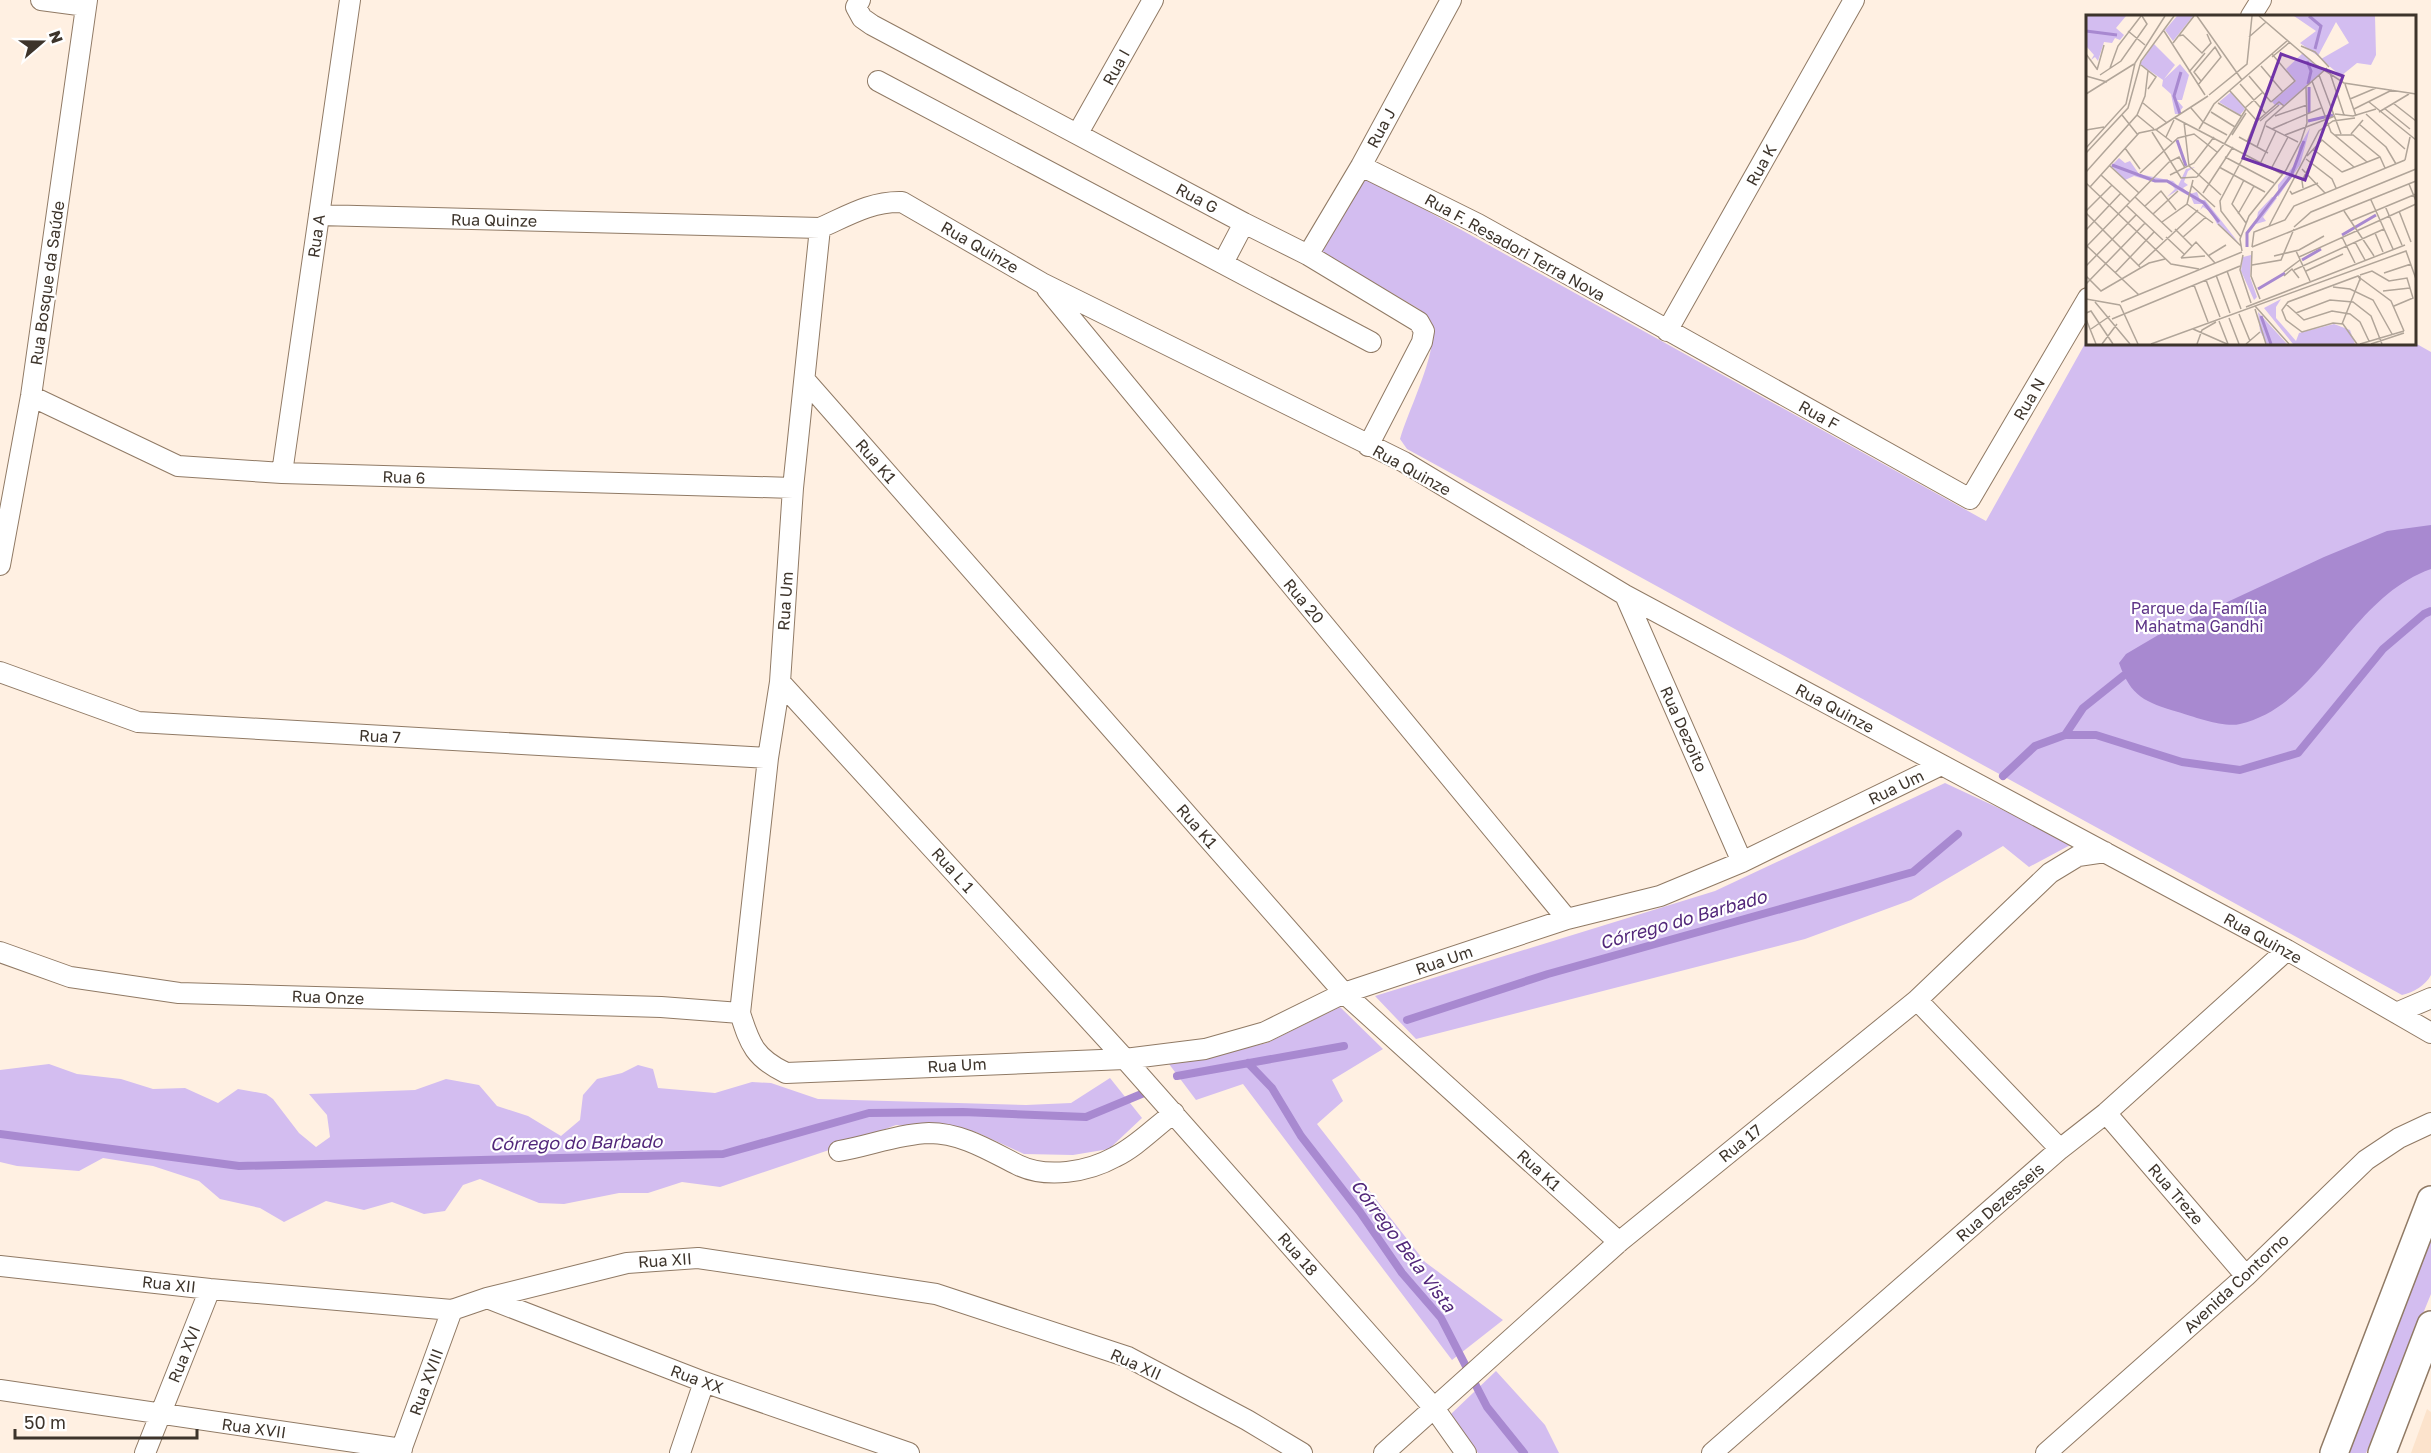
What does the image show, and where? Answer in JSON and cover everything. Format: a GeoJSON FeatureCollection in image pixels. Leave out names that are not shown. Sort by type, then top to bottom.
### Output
{"type":"FeatureCollection","features":[{"type":"Feature","properties":{"kind":"main road"},"geometry":{"type":"LineString","coordinates":[[2334,1453],[2431,1200]]}},
{"type":"Feature","properties":{"kind":"main road"},"geometry":{"type":"LineString","coordinates":[[2382,1453],[2431,1325]]}},
{"type":"Feature","properties":{"kind":"street"},"geometry":{"type":"LineString","coordinates":[[41,0],[87,3]]}},
{"type":"Feature","properties":{"kind":"street","name":"Rua A"},"geometry":{"type":"LineString","coordinates":[[282,473],[350,0]]}},
{"type":"Feature","properties":{"kind":"street","name":"Rua I"},"geometry":{"type":"LineString","coordinates":[[1078,134],[1153,0]]}},
{"type":"Feature","properties":{"kind":"street","name":"Rua J"},"geometry":{"type":"LineString","coordinates":[[1308,255],[1361,166],[1450,0]]}},
{"type":"Feature","properties":{"kind":"street","name":"Rua K"},"geometry":{"type":"LineString","coordinates":[[1667,331],[1854,0]]}},
{"type":"Feature","properties":{"kind":"street"},"geometry":{"type":"LineString","coordinates":[[2252,15],[2260,0]]}},
{"type":"Feature","properties":{"kind":"street","name":"Rua Bosque da Saúde"},"geometry":{"type":"LineString","coordinates":[[0,565],[31,396],[87,3]]}},
{"type":"Feature","properties":{"kind":"street","name":"Rua G"},"geometry":{"type":"LineString","coordinates":[[858,4],[862,18],[872,25],[1308,255],[1422,325],[1424,331],[1422,342],[1368,446]]}},
{"type":"Feature","properties":{"kind":"street"},"geometry":{"type":"LineString","coordinates":[[878,81],[1371,342]]}},
{"type":"Feature","properties":{"kind":"street","name":"Rua F. Resadori Terra Nova"},"geometry":{"type":"LineString","coordinates":[[1361,166],[1478,224],[1667,331]]}},
{"type":"Feature","properties":{"kind":"street","name":"Rua Quinze"},"geometry":{"type":"LineString","coordinates":[[319,215],[820,228],[866,207],[902,202],[1042,283],[1404,462],[1625,595],[2287,950],[2431,1033]]}},
{"type":"Feature","properties":{"kind":"street"},"geometry":{"type":"LineString","coordinates":[[1223,263],[1244,223]]}},
{"type":"Feature","properties":{"kind":"street","name":"Rua Um"},"geometry":{"type":"LineString","coordinates":[[820,228],[793,488],[780,681],[768,758],[740,1013],[750,1045],[767,1064],[786,1073],[1125,1059],[1204,1049],[1265,1032],[1344,993],[1567,919],[1660,896],[1742,862],[1941,765]]}},
{"type":"Feature","properties":{"kind":"street","name":"Rua 20"},"geometry":{"type":"LineString","coordinates":[[1042,283],[1567,919]]}},
{"type":"Feature","properties":{"kind":"street","name":"Rua N"},"geometry":{"type":"LineString","coordinates":[[1970,500],[2086,301]]}},
{"type":"Feature","properties":{"kind":"street","name":"Rua F"},"geometry":{"type":"LineString","coordinates":[[1667,331],[1970,500]]}},
{"type":"Feature","properties":{"kind":"street","name":"Rua K1"},"geometry":{"type":"LineString","coordinates":[[806,380],[1344,993],[1618,1242]]}},
{"type":"Feature","properties":{"kind":"street","name":"Rua 6"},"geometry":{"type":"LineString","coordinates":[[31,396],[178,465],[282,473],[793,488]]}},
{"type":"Feature","properties":{"kind":"street","name":"Rua Dezoito"},"geometry":{"type":"LineString","coordinates":[[1625,595],[1742,862]]}},
{"type":"Feature","properties":{"kind":"street","name":"Rua 7"},"geometry":{"type":"LineString","coordinates":[[0,672],[138,722],[768,758]]}},
{"type":"Feature","properties":{"kind":"street","name":"Rua L 1"},"geometry":{"type":"LineString","coordinates":[[780,681],[1125,1059]]}},
{"type":"Feature","properties":{"kind":"street","name":"Rua 17"},"geometry":{"type":"LineString","coordinates":[[1384,1453],[1618,1242],[1917,1000],[2050,873],[2063,863],[2078,856],[2105,852]]}},
{"type":"Feature","properties":{"kind":"street","name":"Rua Dezesseis"},"geometry":{"type":"LineString","coordinates":[[1712,1453],[2060,1149],[2106,1113],[2287,950]]}},
{"type":"Feature","properties":{"kind":"street","name":"Rua Onze"},"geometry":{"type":"LineString","coordinates":[[0,952],[70,976],[179,993],[661,1007],[740,1013]]}},
{"type":"Feature","properties":{"kind":"street"},"geometry":{"type":"LineString","coordinates":[[2396,1013],[2431,998]]}},
{"type":"Feature","properties":{"kind":"street"},"geometry":{"type":"LineString","coordinates":[[1917,1000],[2060,1149]]}},
{"type":"Feature","properties":{"kind":"street","name":"Rua 18"},"geometry":{"type":"LineString","coordinates":[[1125,1059],[1434,1408],[1466,1453]]}},
{"type":"Feature","properties":{"kind":"street"},"geometry":{"type":"LineString","coordinates":[[839,1151],[900,1137],[930,1133],[977,1143],[1021,1167],[1058,1173],[1098,1165],[1117,1157],[1173,1113]]}},
{"type":"Feature","properties":{"kind":"street","name":"Rua Treze"},"geometry":{"type":"LineString","coordinates":[[2106,1113],[2246,1276]]}},
{"type":"Feature","properties":{"kind":"street","name":"Avenida Contorno"},"geometry":{"type":"LineString","coordinates":[[2046,1453],[2246,1276],[2366,1160],[2417,1127],[2431,1123]]}},
{"type":"Feature","properties":{"kind":"street","name":"Rua XII"},"geometry":{"type":"LineString","coordinates":[[0,1266],[210,1289],[452,1310],[488,1298],[627,1263],[698,1258],[936,1294],[1128,1357],[1247,1420],[1302,1453]]}},
{"type":"Feature","properties":{"kind":"street","name":"Rua XVI"},"geometry":{"type":"LineString","coordinates":[[145,1453],[210,1289]]}},
{"type":"Feature","properties":{"kind":"street","name":"Rua XX"},"geometry":{"type":"LineString","coordinates":[[488,1298],[704,1382],[909,1453]]}},
{"type":"Feature","properties":{"kind":"street","name":"Rua XVIII"},"geometry":{"type":"LineString","coordinates":[[401,1451],[452,1310]]}},
{"type":"Feature","properties":{"kind":"street"},"geometry":{"type":"LineString","coordinates":[[680,1453],[704,1382]]}},
{"type":"Feature","properties":{"kind":"street","name":"Rua XVII"},"geometry":{"type":"LineString","coordinates":[[0,1389],[401,1451]]}},
{"type":"Feature","properties":{"kind":"shaded area"},"geometry":{"type":"Polygon","coordinates":[[[2431,525],[2431,569],[2402,583],[2377,603],[2315,674],[2293,696],[2269,713],[2240,724],[2226,725],[2148,701],[2134,691],[2129,684],[2119,663],[2126,654],[2165,631],[2324,557],[2387,531],[2431,525]]]}},
{"type":"Feature","properties":{"kind":"shaded area"},"geometry":{"type":"Polygon","coordinates":[[[2427,1409],[2431,1412],[2431,1453],[2411,1453],[2427,1409]]]}},
{"type":"Feature","properties":{"kind":"green space","name":"Parque da Família Mahatma Gandhi"},"geometry":{"type":"Polygon","coordinates":[[[1366,177],[1986,521],[2086,342],[2086,345],[2416,344],[2431,352],[2431,975],[2429,979],[2419,988],[2402,995],[1407,449],[1400,439],[1426,367],[1432,339],[1431,325],[1419,309],[1322,252],[1366,177]]]}},
{"type":"Feature","properties":{"kind":"green space"},"geometry":{"type":"Polygon","coordinates":[[[1945,783],[2074,843],[2029,867],[2003,846],[1911,900],[1805,939],[1416,1039],[1375,996],[1715,891],[1945,783]]]}},
{"type":"Feature","properties":{"kind":"green space"},"geometry":{"type":"Polygon","coordinates":[[[1340,1007],[1383,1049],[1332,1080],[1343,1101],[1317,1124],[1425,1262],[1503,1320],[1452,1360],[1243,1084],[1196,1100],[1169,1064],[1267,1043],[1340,1007]]]}},
{"type":"Feature","properties":{"kind":"green space"},"geometry":{"type":"Polygon","coordinates":[[[49,1064],[77,1074],[121,1079],[153,1089],[185,1088],[218,1103],[238,1089],[266,1094],[273,1099],[299,1133],[316,1147],[330,1137],[327,1115],[309,1094],[415,1090],[446,1079],[479,1085],[497,1106],[528,1116],[561,1136],[580,1120],[583,1095],[597,1079],[622,1073],[638,1065],[653,1069],[658,1088],[715,1093],[752,1082],[771,1083],[818,1099],[1026,1105],[1071,1103],[1110,1078],[1142,1118],[1109,1149],[1073,1155],[1024,1154],[976,1132],[896,1125],[720,1187],[682,1182],[648,1193],[619,1193],[564,1204],[539,1203],[480,1179],[463,1185],[445,1211],[424,1214],[392,1202],[364,1210],[326,1201],[284,1222],[260,1208],[220,1199],[199,1181],[153,1166],[103,1158],[79,1171],[17,1166],[0,1162],[0,1070],[49,1064]]]}},
{"type":"Feature","properties":{"kind":"green space"},"geometry":{"type":"Polygon","coordinates":[[[2431,1241],[2431,1294],[2366,1453],[2344,1453],[2431,1241]]]}},
{"type":"Feature","properties":{"kind":"green space"},"geometry":{"type":"Polygon","coordinates":[[[1496,1371],[1545,1425],[1559,1453],[1478,1453],[1451,1414],[1496,1371]]]}},
{"type":"Feature","properties":{"kind":"waterway","name":"Córrego do Barbado"},"geometry":{"type":"LineString","coordinates":[[2003,776],[2035,746],[2065,735],[2096,735],[2182,762],[2240,770],[2298,753],[2383,649],[2424,614],[2431,611]]}},
{"type":"Feature","properties":{"kind":"waterway"},"geometry":{"type":"LineString","coordinates":[[2065,735],[2083,708],[2123,676]]}},
{"type":"Feature","properties":{"kind":"waterway","name":"Córrego do Barbado"},"geometry":{"type":"LineString","coordinates":[[1407,1020],[1548,974],[1913,872],[1958,834]]}},
{"type":"Feature","properties":{"kind":"waterway","name":"Córrego do Barbado"},"geometry":{"type":"LineString","coordinates":[[1177,1076],[1344,1046]]}},
{"type":"Feature","properties":{"kind":"waterway","name":"Córrego Bela Vista"},"geometry":{"type":"LineString","coordinates":[[1248,1063],[1272,1088],[1301,1136],[1360,1212],[1402,1273],[1441,1318],[1487,1407],[1524,1453]]}},
{"type":"Feature","properties":{"kind":"waterway","name":"Córrego do Barbado"},"geometry":{"type":"LineString","coordinates":[[0,1134],[239,1166],[723,1154],[869,1113],[963,1112],[1086,1117],[1144,1093]]}}]}
